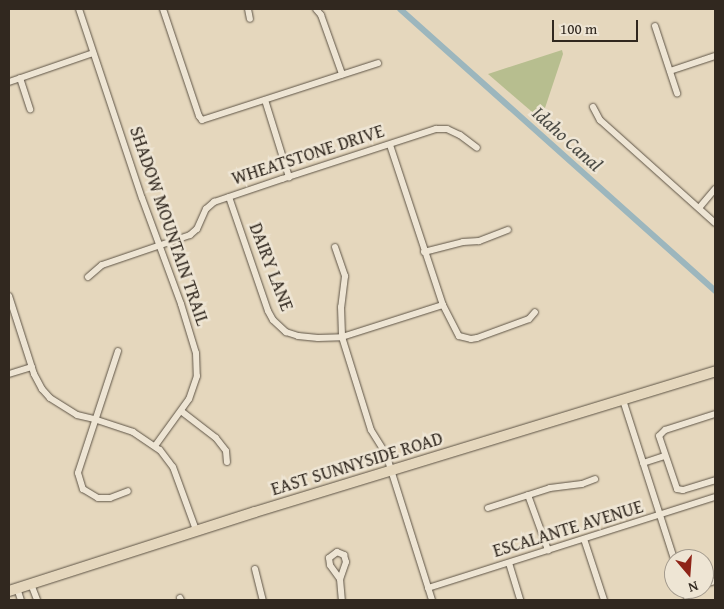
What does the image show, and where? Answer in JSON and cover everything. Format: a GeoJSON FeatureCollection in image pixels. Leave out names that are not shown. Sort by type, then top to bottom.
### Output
{"type":"FeatureCollection","features":[{"type":"Feature","properties":{"kind":"main road","name":"EAST SUNNYSIDE ROAD"},"geometry":{"type":"LineString","coordinates":[[13,589],[196,530],[715,371]]}},
{"type":"Feature","properties":{"kind":"street","name":"SHADOW MOUNTAIN TRAIL"},"geometry":{"type":"LineString","coordinates":[[79,9],[192,338],[198,368],[195,383],[181,411],[155,446]]}},
{"type":"Feature","properties":{"kind":"street"},"geometry":{"type":"LineString","coordinates":[[163,9],[199,116],[202,120],[378,63]]}},
{"type":"Feature","properties":{"kind":"street"},"geometry":{"type":"LineString","coordinates":[[248,9],[250,19]]}},
{"type":"Feature","properties":{"kind":"street"},"geometry":{"type":"LineString","coordinates":[[316,9],[321,15],[342,74]]}},
{"type":"Feature","properties":{"kind":"street"},"geometry":{"type":"LineString","coordinates":[[655,26],[677,93]]}},
{"type":"Feature","properties":{"kind":"street"},"geometry":{"type":"LineString","coordinates":[[9,82],[94,53]]}},
{"type":"Feature","properties":{"kind":"street"},"geometry":{"type":"LineString","coordinates":[[670,71],[715,56]]}},
{"type":"Feature","properties":{"kind":"street"},"geometry":{"type":"LineString","coordinates":[[20,78],[30,109]]}},
{"type":"Feature","properties":{"kind":"street"},"geometry":{"type":"LineString","coordinates":[[265,100],[289,177]]}},
{"type":"Feature","properties":{"kind":"street"},"geometry":{"type":"LineString","coordinates":[[593,107],[600,120],[715,223]]}},
{"type":"Feature","properties":{"kind":"street","name":"WHEATSTONE DRIVE"},"geometry":{"type":"LineString","coordinates":[[88,277],[102,265],[160,247],[190,235],[206,209],[214,202],[229,196],[444,128],[460,135],[477,148]]}},
{"type":"Feature","properties":{"kind":"street"},"geometry":{"type":"LineString","coordinates":[[390,145],[443,305],[459,336],[471,339],[523,321],[535,312]]}},
{"type":"Feature","properties":{"kind":"street"},"geometry":{"type":"LineString","coordinates":[[698,208],[715,189]]}},
{"type":"Feature","properties":{"kind":"street","name":"DAIRY LANE"},"geometry":{"type":"LineString","coordinates":[[229,196],[273,320],[286,332],[298,336],[342,337],[443,305]]}},
{"type":"Feature","properties":{"kind":"street"},"geometry":{"type":"LineString","coordinates":[[424,252],[463,242],[479,242],[508,230]]}},
{"type":"Feature","properties":{"kind":"street"},"geometry":{"type":"LineString","coordinates":[[335,247],[345,276],[341,307],[342,337],[371,430],[386,454],[390,472],[432,600]]}},
{"type":"Feature","properties":{"kind":"street"},"geometry":{"type":"LineString","coordinates":[[9,296],[32,367],[42,389],[50,398],[77,415],[133,432],[155,446],[173,467],[196,530]]}},
{"type":"Feature","properties":{"kind":"street"},"geometry":{"type":"LineString","coordinates":[[118,351],[94,419],[78,473],[79,481],[86,492],[104,499],[128,491]]}},
{"type":"Feature","properties":{"kind":"street"},"geometry":{"type":"LineString","coordinates":[[9,374],[32,367]]}},
{"type":"Feature","properties":{"kind":"street"},"geometry":{"type":"LineString","coordinates":[[623,400],[671,549]]}},
{"type":"Feature","properties":{"kind":"street"},"geometry":{"type":"LineString","coordinates":[[181,411],[216,438],[226,452],[227,462]]}},
{"type":"Feature","properties":{"kind":"street"},"geometry":{"type":"LineString","coordinates":[[715,414],[661,433],[660,440],[677,488],[683,490],[715,480]]}},
{"type":"Feature","properties":{"kind":"street"},"geometry":{"type":"LineString","coordinates":[[643,463],[665,456]]}},
{"type":"Feature","properties":{"kind":"street"},"geometry":{"type":"LineString","coordinates":[[488,508],[560,485],[582,484],[595,478]]}},
{"type":"Feature","properties":{"kind":"street"},"geometry":{"type":"LineString","coordinates":[[528,495],[548,550]]}},
{"type":"Feature","properties":{"kind":"street","name":"ESCALANTE AVENUE"},"geometry":{"type":"LineString","coordinates":[[428,588],[660,516],[715,496]]}},
{"type":"Feature","properties":{"kind":"street"},"geometry":{"type":"LineString","coordinates":[[584,539],[604,600]]}},
{"type":"Feature","properties":{"kind":"street"},"geometry":{"type":"LineString","coordinates":[[508,563],[520,600]]}},
{"type":"Feature","properties":{"kind":"street"},"geometry":{"type":"LineString","coordinates":[[255,569],[263,600]]}},
{"type":"Feature","properties":{"kind":"street"},"geometry":{"type":"LineString","coordinates":[[340,579],[342,600]]}},
{"type":"Feature","properties":{"kind":"street"},"geometry":{"type":"LineString","coordinates":[[31,584],[37,600]]}},
{"type":"Feature","properties":{"kind":"street"},"geometry":{"type":"LineString","coordinates":[[13,589],[21,600]]}},
{"type":"Feature","properties":{"kind":"green space"},"geometry":{"type":"Polygon","coordinates":[[[562,50],[563,54],[545,108],[538,117],[488,74],[562,50]]]}},
{"type":"Feature","properties":{"kind":"waterway","name":"Idaho Canal"},"geometry":{"type":"LineString","coordinates":[[400,9],[715,291]]}}]}
